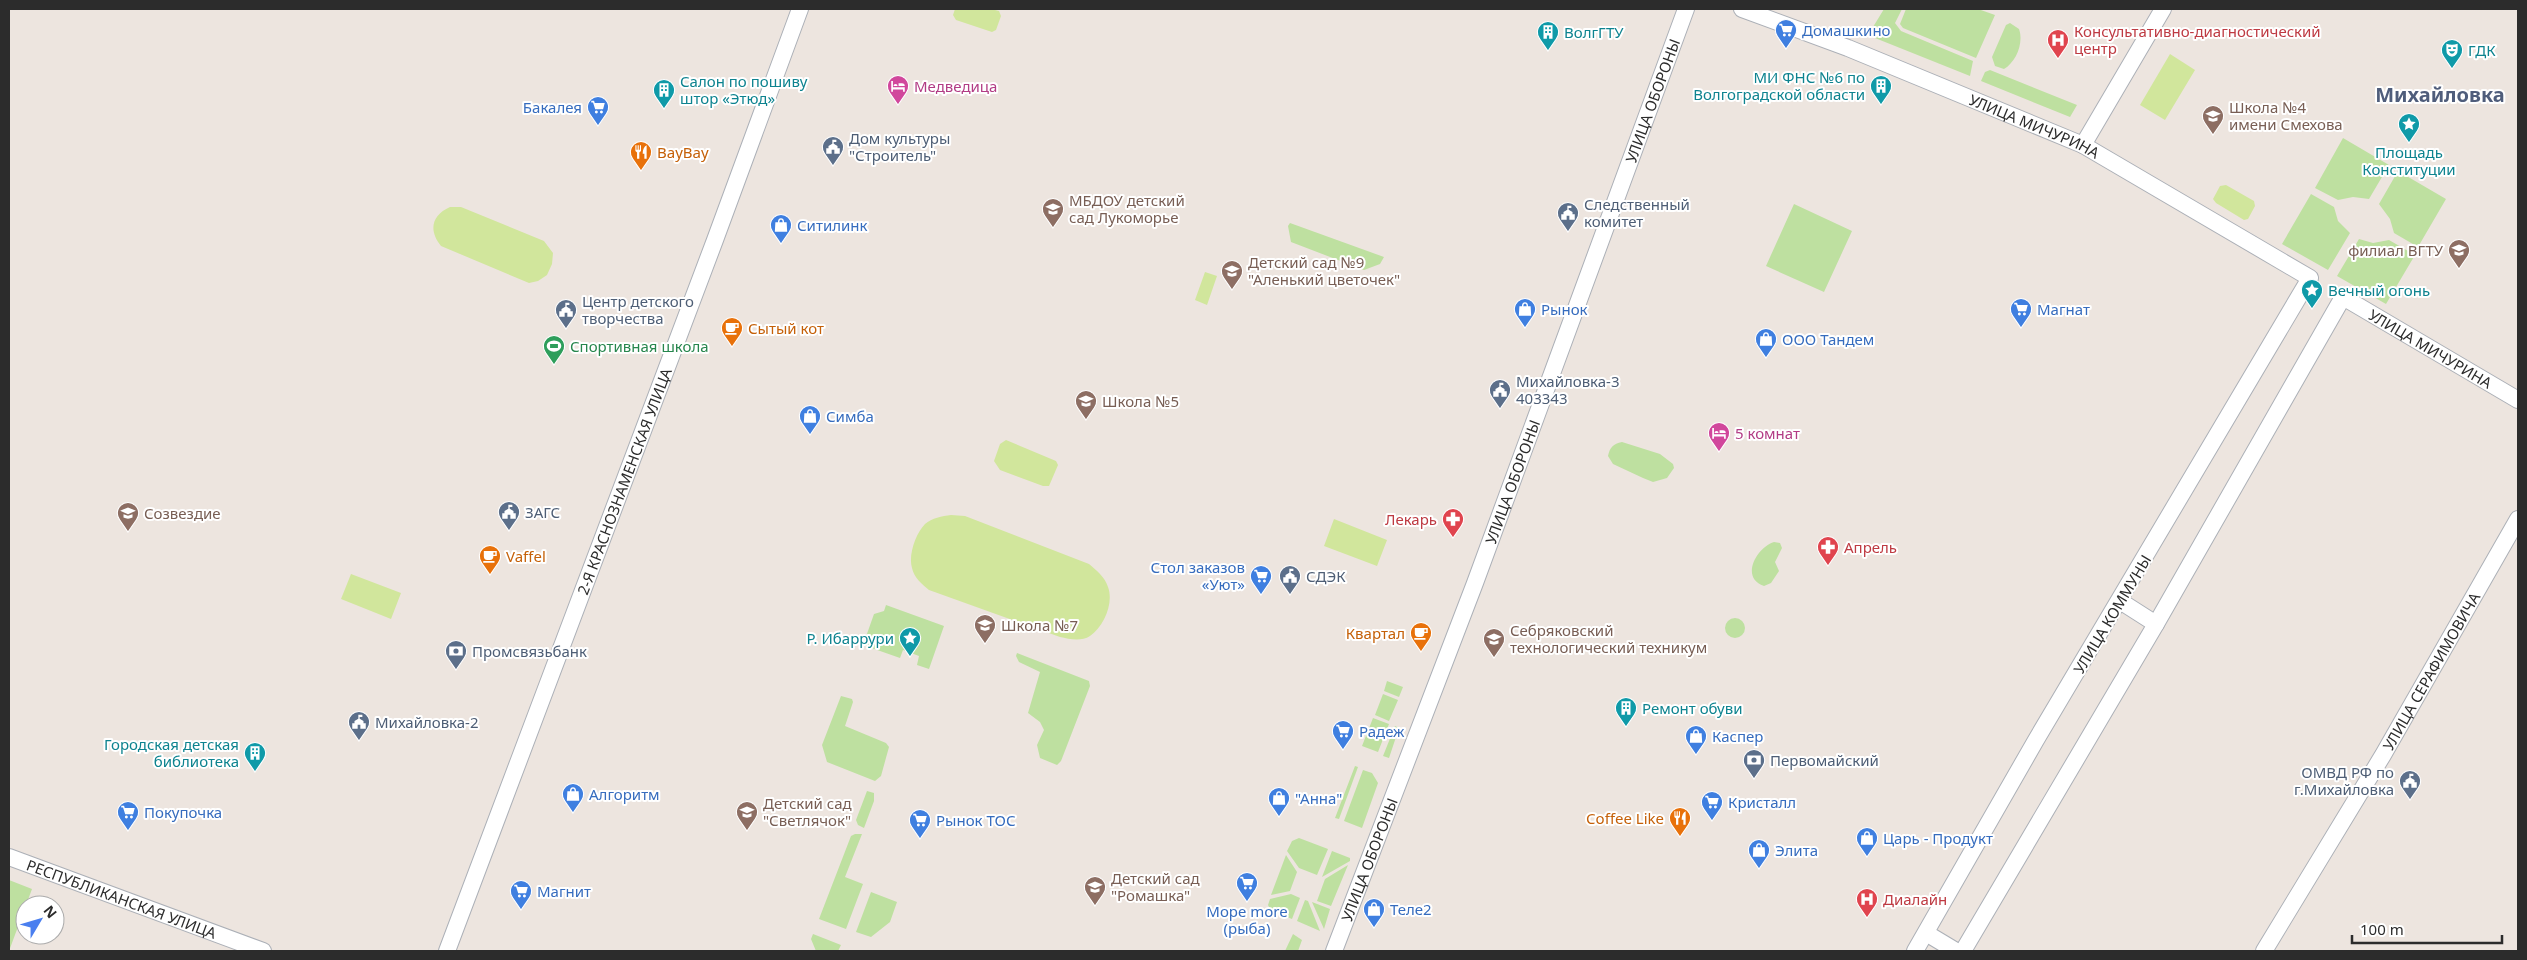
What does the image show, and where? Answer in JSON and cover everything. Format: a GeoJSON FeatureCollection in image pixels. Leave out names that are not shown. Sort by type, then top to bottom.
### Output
{"type":"FeatureCollection","features":[{"type":"Feature","properties":{"kind":"street","name":"2-Я КРАСНОЗНАМЕНСКАЯ УЛИЦА"},"geometry":{"type":"LineString","coordinates":[[447,951],[800,9]]}},
{"type":"Feature","properties":{"kind":"street","name":"УЛИЦА ОБОРОНЫ"},"geometry":{"type":"LineString","coordinates":[[1334,951],[1475,582],[1686,9]]}},
{"type":"Feature","properties":{"kind":"street","name":"УЛИЦА МИЧУРИНА"},"geometry":{"type":"LineString","coordinates":[[1742,9],[1848,48],[2083,145],[2310,278]]}},
{"type":"Feature","properties":{"kind":"street"},"geometry":{"type":"LineString","coordinates":[[2083,145],[2163,9]]}},
{"type":"Feature","properties":{"kind":"street","name":"УЛИЦА КОММУНЫ"},"geometry":{"type":"LineString","coordinates":[[1915,951],[2036,740],[2310,278]]}},
{"type":"Feature","properties":{"kind":"street","name":"УЛИЦА МИЧУРИНА"},"geometry":{"type":"LineString","coordinates":[[2156,624],[2343,297],[2518,400]]}},
{"type":"Feature","properties":{"kind":"street","name":"УЛИЦА СЕРАФИМОВИЧА"},"geometry":{"type":"LineString","coordinates":[[2264,951],[2383,755],[2518,519]]}},
{"type":"Feature","properties":{"kind":"street"},"geometry":{"type":"LineString","coordinates":[[1963,951],[2156,624],[2120,601]]}},
{"type":"Feature","properties":{"kind":"street","name":"РЕСПУБЛИКАНСКАЯ УЛИЦА"},"geometry":{"type":"LineString","coordinates":[[9,857],[263,951]]}},
{"type":"Feature","properties":{"kind":"street"},"geometry":{"type":"LineString","coordinates":[[1926,932],[1956,951]]}},
{"type":"Feature","properties":{"kind":"green space"},"geometry":{"type":"Polygon","coordinates":[[[955,9],[991,9],[999,11],[1001,16],[996,30],[992,32],[956,20],[953,15],[955,9]]]}},
{"type":"Feature","properties":{"kind":"green space"},"geometry":{"type":"Polygon","coordinates":[[[1884,9],[1902,9],[1895,23],[1901,31],[1973,61],[1970,76],[1875,38],[1873,27],[1884,9]]]}},
{"type":"Feature","properties":{"kind":"green space"},"geometry":{"type":"Polygon","coordinates":[[[1906,9],[1978,9],[1995,15],[1976,58],[1903,28],[1900,24],[1906,9]]]}},
{"type":"Feature","properties":{"kind":"green space"},"geometry":{"type":"Polygon","coordinates":[[[2010,23],[2019,29],[2020,46],[2012,62],[2004,69],[1995,66],[1992,57],[2006,25],[2010,23]]]}},
{"type":"Feature","properties":{"kind":"green space"},"geometry":{"type":"Polygon","coordinates":[[[2170,54],[2195,70],[2165,120],[2140,105],[2170,54]]]}},
{"type":"Feature","properties":{"kind":"green space"},"geometry":{"type":"Polygon","coordinates":[[[1990,70],[2077,105],[2070,117],[1981,81],[1985,72],[1990,70]]]}},
{"type":"Feature","properties":{"kind":"green space"},"geometry":{"type":"Polygon","coordinates":[[[2343,138],[2389,165],[2369,199],[2353,197],[2338,200],[2315,188],[2343,138]]]}},
{"type":"Feature","properties":{"kind":"green space"},"geometry":{"type":"Polygon","coordinates":[[[2398,171],[2446,199],[2418,247],[2394,233],[2390,219],[2379,204],[2398,171]]]}},
{"type":"Feature","properties":{"kind":"green space"},"geometry":{"type":"Polygon","coordinates":[[[2226,185],[2254,201],[2255,206],[2248,219],[2244,220],[2216,203],[2213,199],[2220,186],[2226,185]]]}},
{"type":"Feature","properties":{"kind":"green space"},"geometry":{"type":"Polygon","coordinates":[[[2311,194],[2334,207],[2338,221],[2350,233],[2328,270],[2282,244],[2311,194]]]}},
{"type":"Feature","properties":{"kind":"green space"},"geometry":{"type":"Polygon","coordinates":[[[1794,204],[1852,231],[1824,292],[1766,266],[1794,204]]]}},
{"type":"Feature","properties":{"kind":"green space"},"geometry":{"type":"Polygon","coordinates":[[[450,207],[461,207],[544,241],[553,253],[552,264],[547,275],[538,281],[529,283],[441,246],[434,234],[434,223],[439,214],[450,207]]]}},
{"type":"Feature","properties":{"kind":"green space"},"geometry":{"type":"Polygon","coordinates":[[[1290,223],[1384,257],[1380,264],[1364,270],[1291,242],[1288,226],[1290,223]]]}},
{"type":"Feature","properties":{"kind":"green space"},"geometry":{"type":"Polygon","coordinates":[[[2359,239],[2373,243],[2389,240],[2415,255],[2386,304],[2337,276],[2359,239]]]}},
{"type":"Feature","properties":{"kind":"green space"},"geometry":{"type":"Polygon","coordinates":[[[1205,272],[1217,276],[1207,305],[1195,300],[1205,272]]]}},
{"type":"Feature","properties":{"kind":"green space"},"geometry":{"type":"Polygon","coordinates":[[[1006,440],[1056,461],[1058,465],[1049,486],[1043,486],[1000,470],[994,461],[1000,444],[1006,440]]]}},
{"type":"Feature","properties":{"kind":"green space"},"geometry":{"type":"Polygon","coordinates":[[[1622,442],[1660,454],[1673,464],[1674,468],[1667,478],[1653,482],[1613,464],[1608,456],[1610,450],[1612,446],[1622,442]]]}},
{"type":"Feature","properties":{"kind":"green space"},"geometry":{"type":"Polygon","coordinates":[[[951,515],[965,516],[1089,564],[1105,580],[1110,593],[1109,607],[1100,626],[1090,636],[1083,639],[1064,638],[929,590],[913,572],[911,557],[914,544],[925,524],[931,520],[951,515]]]}},
{"type":"Feature","properties":{"kind":"green space"},"geometry":{"type":"Polygon","coordinates":[[[1334,519],[1387,540],[1377,566],[1324,546],[1334,519]]]}},
{"type":"Feature","properties":{"kind":"green space"},"geometry":{"type":"Polygon","coordinates":[[[1774,542],[1780,543],[1782,548],[1775,562],[1779,571],[1771,583],[1764,586],[1753,577],[1753,563],[1761,550],[1774,542]]]}},
{"type":"Feature","properties":{"kind":"green space"},"geometry":{"type":"Polygon","coordinates":[[[351,574],[401,593],[391,619],[341,599],[351,574]]]}},
{"type":"Feature","properties":{"kind":"green space"},"geometry":{"type":"Polygon","coordinates":[[[886,605],[944,626],[929,669],[917,665],[919,656],[903,650],[900,658],[863,645],[874,614],[884,611],[886,605]]]}},
{"type":"Feature","properties":{"kind":"green space"},"geometry":{"type":"Polygon","coordinates":[[[1735,618],[1742,621],[1745,628],[1742,635],[1735,638],[1728,635],[1725,628],[1728,621],[1735,618]]]}},
{"type":"Feature","properties":{"kind":"green space"},"geometry":{"type":"Polygon","coordinates":[[[1017,653],[1089,681],[1090,686],[1061,761],[1057,765],[1040,758],[1037,745],[1044,730],[1040,722],[1028,713],[1040,672],[1019,662],[1016,656],[1017,653]]]}},
{"type":"Feature","properties":{"kind":"green space"},"geometry":{"type":"Polygon","coordinates":[[[1387,681],[1403,687],[1399,697],[1384,691],[1387,681]]]}},
{"type":"Feature","properties":{"kind":"green space"},"geometry":{"type":"Polygon","coordinates":[[[1383,694],[1398,700],[1389,721],[1375,715],[1383,694]]]}},
{"type":"Feature","properties":{"kind":"green space"},"geometry":{"type":"Polygon","coordinates":[[[841,696],[852,699],[853,702],[845,726],[886,743],[889,747],[881,776],[875,781],[827,762],[822,745],[841,696]]]}},
{"type":"Feature","properties":{"kind":"green space"},"geometry":{"type":"Polygon","coordinates":[[[1373,718],[1389,724],[1378,752],[1362,746],[1373,718]]]}},
{"type":"Feature","properties":{"kind":"green space"},"geometry":{"type":"Polygon","coordinates":[[[1395,726],[1399,728],[1389,758],[1383,756],[1395,726]]]}},
{"type":"Feature","properties":{"kind":"green space"},"geometry":{"type":"Polygon","coordinates":[[[1355,766],[1358,767],[1339,819],[1335,818],[1355,766]]]}},
{"type":"Feature","properties":{"kind":"green space"},"geometry":{"type":"Polygon","coordinates":[[[1363,770],[1372,773],[1378,783],[1362,828],[1344,821],[1363,770]]]}},
{"type":"Feature","properties":{"kind":"green space"},"geometry":{"type":"Polygon","coordinates":[[[867,791],[874,793],[874,801],[864,828],[858,825],[856,820],[867,791]]]}},
{"type":"Feature","properties":{"kind":"green space"},"geometry":{"type":"Polygon","coordinates":[[[862,834],[845,877],[863,884],[846,929],[819,919],[851,836],[862,834]]]}},
{"type":"Feature","properties":{"kind":"green space"},"geometry":{"type":"Polygon","coordinates":[[[1299,838],[1328,849],[1317,875],[1299,868],[1287,851],[1292,841],[1299,838]]]}},
{"type":"Feature","properties":{"kind":"green space"},"geometry":{"type":"Polygon","coordinates":[[[1332,851],[1350,858],[1350,861],[1322,877],[1332,851]]]}},
{"type":"Feature","properties":{"kind":"green space"},"geometry":{"type":"Polygon","coordinates":[[[1286,855],[1297,872],[1290,891],[1271,895],[1286,855]]]}},
{"type":"Feature","properties":{"kind":"green space"},"geometry":{"type":"Polygon","coordinates":[[[1348,865],[1331,906],[1317,901],[1325,879],[1348,865]]]}},
{"type":"Feature","properties":{"kind":"green space"},"geometry":{"type":"Polygon","coordinates":[[[9,880],[32,889],[30,895],[15,895],[15,935],[9,951],[9,880]]]}},
{"type":"Feature","properties":{"kind":"green space"},"geometry":{"type":"Polygon","coordinates":[[[871,892],[897,902],[890,922],[871,937],[856,932],[871,892]]]}},
{"type":"Feature","properties":{"kind":"green space"},"geometry":{"type":"Polygon","coordinates":[[[1291,894],[1300,898],[1292,919],[1271,911],[1268,905],[1270,899],[1291,894]]]}},
{"type":"Feature","properties":{"kind":"green space"},"geometry":{"type":"Polygon","coordinates":[[[1305,900],[1308,901],[1320,931],[1297,921],[1305,900]]]}},
{"type":"Feature","properties":{"kind":"green space"},"geometry":{"type":"Polygon","coordinates":[[[1312,902],[1330,909],[1324,929],[1312,902]]]}},
{"type":"Feature","properties":{"kind":"green space"},"geometry":{"type":"Polygon","coordinates":[[[813,934],[841,945],[838,951],[816,951],[811,939],[813,934]]]}},
{"type":"Feature","properties":{"kind":"green space"},"geometry":{"type":"Polygon","coordinates":[[[1293,934],[1302,940],[1298,951],[1285,951],[1293,934]]]}},
{"type":"Feature","properties":{"kind":"place","name":"Домашкино"},"geometry":{"type":"Point","coordinates":[1786,49]}},
{"type":"Feature","properties":{"kind":"place","name":"ВолгГТУ"},"geometry":{"type":"Point","coordinates":[1548,51]}},
{"type":"Feature","properties":{"kind":"place","name":"Консультативно-диагностический центр"},"geometry":{"type":"Point","coordinates":[2058,59]}},
{"type":"Feature","properties":{"kind":"place","name":"ГДК"},"geometry":{"type":"Point","coordinates":[2452,69]}},
{"type":"Feature","properties":{"kind":"place","name":"Медведица"},"geometry":{"type":"Point","coordinates":[898,105]}},
{"type":"Feature","properties":{"kind":"place","name":"МИ ФНС №6 по Волгоградской области"},"geometry":{"type":"Point","coordinates":[1881,105]}},
{"type":"Feature","properties":{"kind":"place","name":"Салон по пошиву штор «Этюд»"},"geometry":{"type":"Point","coordinates":[664,109]}},
{"type":"Feature","properties":{"kind":"place","name":"Бакалея"},"geometry":{"type":"Point","coordinates":[598,126]}},
{"type":"Feature","properties":{"kind":"place","name":"Школа №4 имени Смехова"},"geometry":{"type":"Point","coordinates":[2213,135]}},
{"type":"Feature","properties":{"kind":"place","name":"Площадь Конституции"},"geometry":{"type":"Point","coordinates":[2409,143]}},
{"type":"Feature","properties":{"kind":"place","name":"Дом культуры \"Строитель\""},"geometry":{"type":"Point","coordinates":[833,166]}},
{"type":"Feature","properties":{"kind":"place","name":"BayBay"},"geometry":{"type":"Point","coordinates":[641,171]}},
{"type":"Feature","properties":{"kind":"place","name":"МБДОУ детский сад Лукоморье"},"geometry":{"type":"Point","coordinates":[1053,228]}},
{"type":"Feature","properties":{"kind":"place","name":"Следственный комитет"},"geometry":{"type":"Point","coordinates":[1568,232]}},
{"type":"Feature","properties":{"kind":"place","name":"Ситилинк"},"geometry":{"type":"Point","coordinates":[781,244]}},
{"type":"Feature","properties":{"kind":"place","name":"филиал ВГТУ"},"geometry":{"type":"Point","coordinates":[2459,269]}},
{"type":"Feature","properties":{"kind":"place","name":"Детский сад №9 \"Аленький цветочек\""},"geometry":{"type":"Point","coordinates":[1232,290]}},
{"type":"Feature","properties":{"kind":"place","name":"Вечный огонь"},"geometry":{"type":"Point","coordinates":[2312,309]}},
{"type":"Feature","properties":{"kind":"place","name":"Рынок"},"geometry":{"type":"Point","coordinates":[1525,328]}},
{"type":"Feature","properties":{"kind":"place","name":"Магнат"},"geometry":{"type":"Point","coordinates":[2021,328]}},
{"type":"Feature","properties":{"kind":"place","name":"Центр детского творчества"},"geometry":{"type":"Point","coordinates":[566,329]}},
{"type":"Feature","properties":{"kind":"place","name":"Сытый кот"},"geometry":{"type":"Point","coordinates":[732,347]}},
{"type":"Feature","properties":{"kind":"place","name":"ООО Тандем"},"geometry":{"type":"Point","coordinates":[1766,358]}},
{"type":"Feature","properties":{"kind":"place","name":"Спортивная школа"},"geometry":{"type":"Point","coordinates":[554,365]}},
{"type":"Feature","properties":{"kind":"place","name":"Михайловка-3 403343"},"geometry":{"type":"Point","coordinates":[1500,409]}},
{"type":"Feature","properties":{"kind":"place","name":"Школа №5"},"geometry":{"type":"Point","coordinates":[1086,420]}},
{"type":"Feature","properties":{"kind":"place","name":"Симба"},"geometry":{"type":"Point","coordinates":[810,435]}},
{"type":"Feature","properties":{"kind":"place","name":"5 комнат"},"geometry":{"type":"Point","coordinates":[1719,452]}},
{"type":"Feature","properties":{"kind":"place","name":"ЗАГС"},"geometry":{"type":"Point","coordinates":[509,531]}},
{"type":"Feature","properties":{"kind":"place","name":"Созвездие"},"geometry":{"type":"Point","coordinates":[128,532]}},
{"type":"Feature","properties":{"kind":"place","name":"Лекарь"},"geometry":{"type":"Point","coordinates":[1453,538]}},
{"type":"Feature","properties":{"kind":"place","name":"Апрель"},"geometry":{"type":"Point","coordinates":[1828,566]}},
{"type":"Feature","properties":{"kind":"place","name":"Vaffel"},"geometry":{"type":"Point","coordinates":[490,575]}},
{"type":"Feature","properties":{"kind":"place","name":"Стол заказов «Уют»"},"geometry":{"type":"Point","coordinates":[1261,595]}},
{"type":"Feature","properties":{"kind":"place","name":"СДЭК"},"geometry":{"type":"Point","coordinates":[1290,595]}},
{"type":"Feature","properties":{"kind":"place","name":"Школа №7"},"geometry":{"type":"Point","coordinates":[985,644]}},
{"type":"Feature","properties":{"kind":"place","name":"Квартал"},"geometry":{"type":"Point","coordinates":[1421,652]}},
{"type":"Feature","properties":{"kind":"place","name":"Р. Ибаррури"},"geometry":{"type":"Point","coordinates":[910,657]}},
{"type":"Feature","properties":{"kind":"place","name":"Себряковский технологический техникум"},"geometry":{"type":"Point","coordinates":[1494,658]}},
{"type":"Feature","properties":{"kind":"place","name":"Промсвязьбанк"},"geometry":{"type":"Point","coordinates":[456,670]}},
{"type":"Feature","properties":{"kind":"place","name":"Ремонт обуви"},"geometry":{"type":"Point","coordinates":[1626,727]}},
{"type":"Feature","properties":{"kind":"place","name":"Михайловка-2"},"geometry":{"type":"Point","coordinates":[359,741]}},
{"type":"Feature","properties":{"kind":"place","name":"Радеж"},"geometry":{"type":"Point","coordinates":[1343,750]}},
{"type":"Feature","properties":{"kind":"place","name":"Каспер"},"geometry":{"type":"Point","coordinates":[1696,755]}},
{"type":"Feature","properties":{"kind":"place","name":"Городская детская библиотека"},"geometry":{"type":"Point","coordinates":[255,772]}},
{"type":"Feature","properties":{"kind":"place","name":"Первомайский"},"geometry":{"type":"Point","coordinates":[1754,779]}},
{"type":"Feature","properties":{"kind":"place","name":"ОМВД РФ по г.Михайловка"},"geometry":{"type":"Point","coordinates":[2410,800]}},
{"type":"Feature","properties":{"kind":"place","name":"Алгоритм"},"geometry":{"type":"Point","coordinates":[573,813]}},
{"type":"Feature","properties":{"kind":"place","name":"\"Анна\""},"geometry":{"type":"Point","coordinates":[1279,817]}},
{"type":"Feature","properties":{"kind":"place","name":"Кристалл"},"geometry":{"type":"Point","coordinates":[1712,821]}},
{"type":"Feature","properties":{"kind":"place","name":"Покупочка"},"geometry":{"type":"Point","coordinates":[128,831]}},
{"type":"Feature","properties":{"kind":"place","name":"Детский сад \"Светлячок\""},"geometry":{"type":"Point","coordinates":[747,831]}},
{"type":"Feature","properties":{"kind":"place","name":"Coffee Like"},"geometry":{"type":"Point","coordinates":[1680,837]}},
{"type":"Feature","properties":{"kind":"place","name":"Рынок ТОС"},"geometry":{"type":"Point","coordinates":[920,839]}},
{"type":"Feature","properties":{"kind":"place","name":"Царь - Продукт"},"geometry":{"type":"Point","coordinates":[1867,857]}},
{"type":"Feature","properties":{"kind":"place","name":"Элита"},"geometry":{"type":"Point","coordinates":[1759,869]}},
{"type":"Feature","properties":{"kind":"place","name":"Море more (рыба)"},"geometry":{"type":"Point","coordinates":[1247,902]}},
{"type":"Feature","properties":{"kind":"place","name":"Детский сад \"Ромашка\""},"geometry":{"type":"Point","coordinates":[1095,906]}},
{"type":"Feature","properties":{"kind":"place","name":"Магнит"},"geometry":{"type":"Point","coordinates":[521,910]}},
{"type":"Feature","properties":{"kind":"place","name":"Диалайн"},"geometry":{"type":"Point","coordinates":[1867,918]}},
{"type":"Feature","properties":{"kind":"place","name":"Теле2"},"geometry":{"type":"Point","coordinates":[1374,928]}},
{"type":"Feature","properties":{"kind":"district","name":"Михайловка"},"geometry":{"type":"Point","coordinates":[2440,94]}}]}
